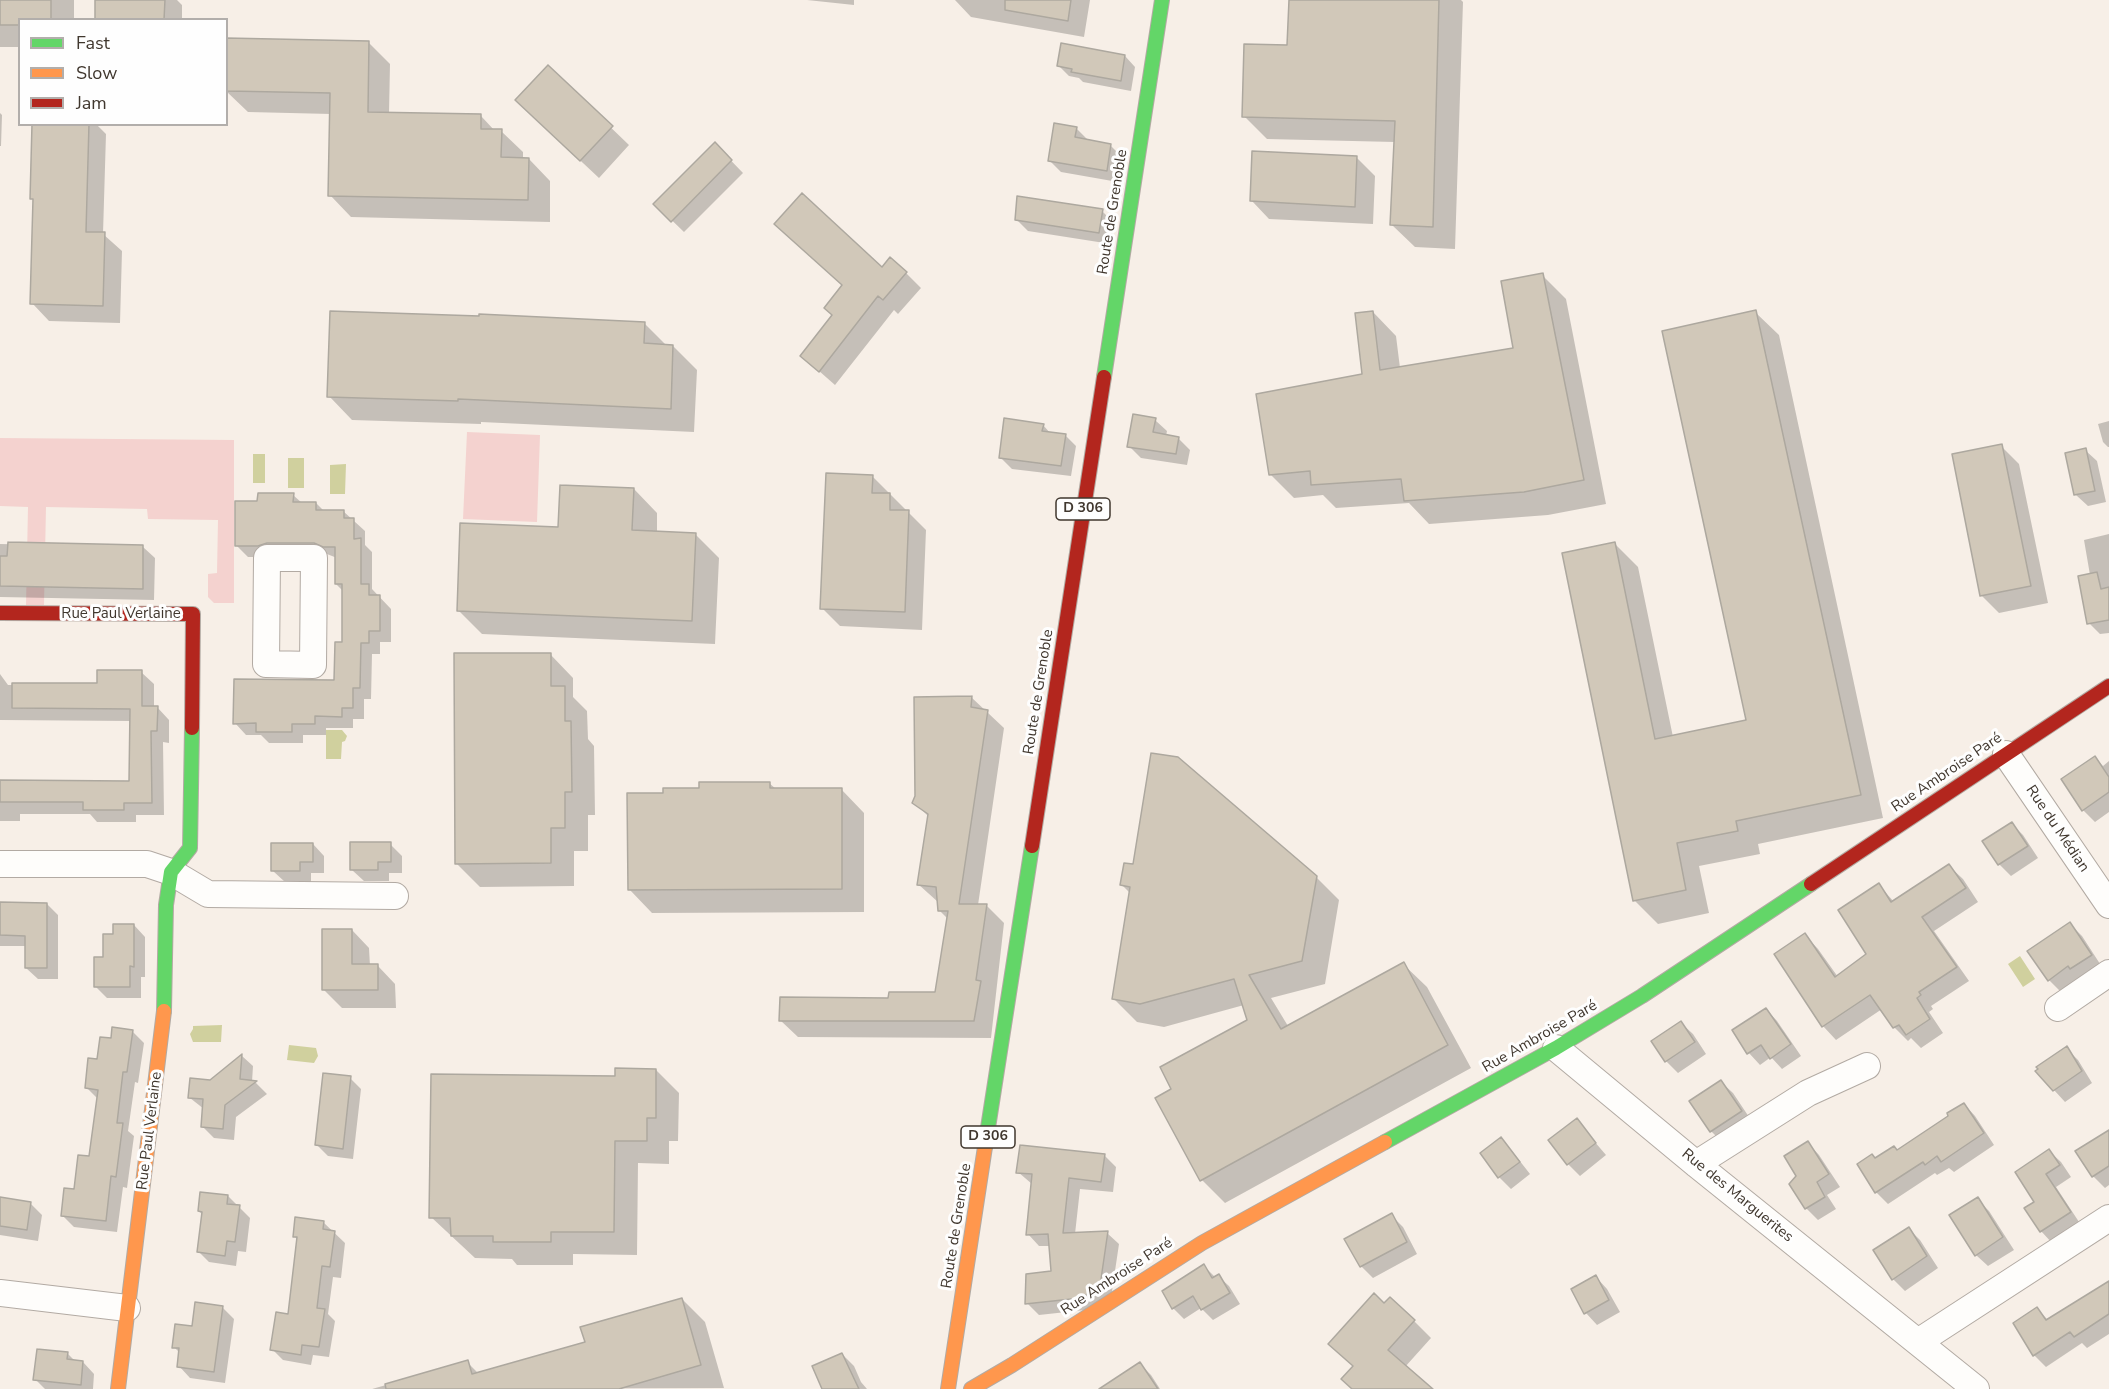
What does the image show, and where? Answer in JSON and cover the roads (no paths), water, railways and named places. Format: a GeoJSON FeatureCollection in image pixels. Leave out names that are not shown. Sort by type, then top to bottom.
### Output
{"type":"FeatureCollection","features":[{"type":"Feature","properties":{"kind":"street","name":"Route de Grenoble"},"geometry":{"type":"LineString","coordinates":[[948,1389],[1162,0]]}},
{"type":"Feature","properties":{"kind":"street","name":"Rue Paul Verlaine"},"geometry":{"type":"LineString","coordinates":[[0,613],[193,614],[190,848],[171,872],[166,905],[164,1016],[118,1389]]}},
{"type":"Feature","properties":{"kind":"street","name":"Rue Ambroise Paré"},"geometry":{"type":"LineString","coordinates":[[971,1389],[1202,1243],[1556,1048],[1642,996],[2109,686]]}},
{"type":"Feature","properties":{"kind":"street","name":"Rue du Médian"},"geometry":{"type":"LineString","coordinates":[[2006,754],[2109,905]]}},
{"type":"Feature","properties":{"kind":"street"},"geometry":{"type":"LineString","coordinates":[[0,864],[147,864],[171,872],[208,894],[395,896]]}},
{"type":"Feature","properties":{"kind":"street"},"geometry":{"type":"LineString","coordinates":[[2058,1008],[2109,973]]}},
{"type":"Feature","properties":{"kind":"street","name":"Rue des Marguerites"},"geometry":{"type":"LineString","coordinates":[[1556,1048],[1696,1164],[1976,1389]]}},
{"type":"Feature","properties":{"kind":"street"},"geometry":{"type":"LineString","coordinates":[[1696,1164],[1808,1093],[1867,1066]]}},
{"type":"Feature","properties":{"kind":"street"},"geometry":{"type":"LineString","coordinates":[[1918,1342],[2109,1218]]}},
{"type":"Feature","properties":{"kind":"street"},"geometry":{"type":"LineString","coordinates":[[0,1293],[127,1308]]}}]}
